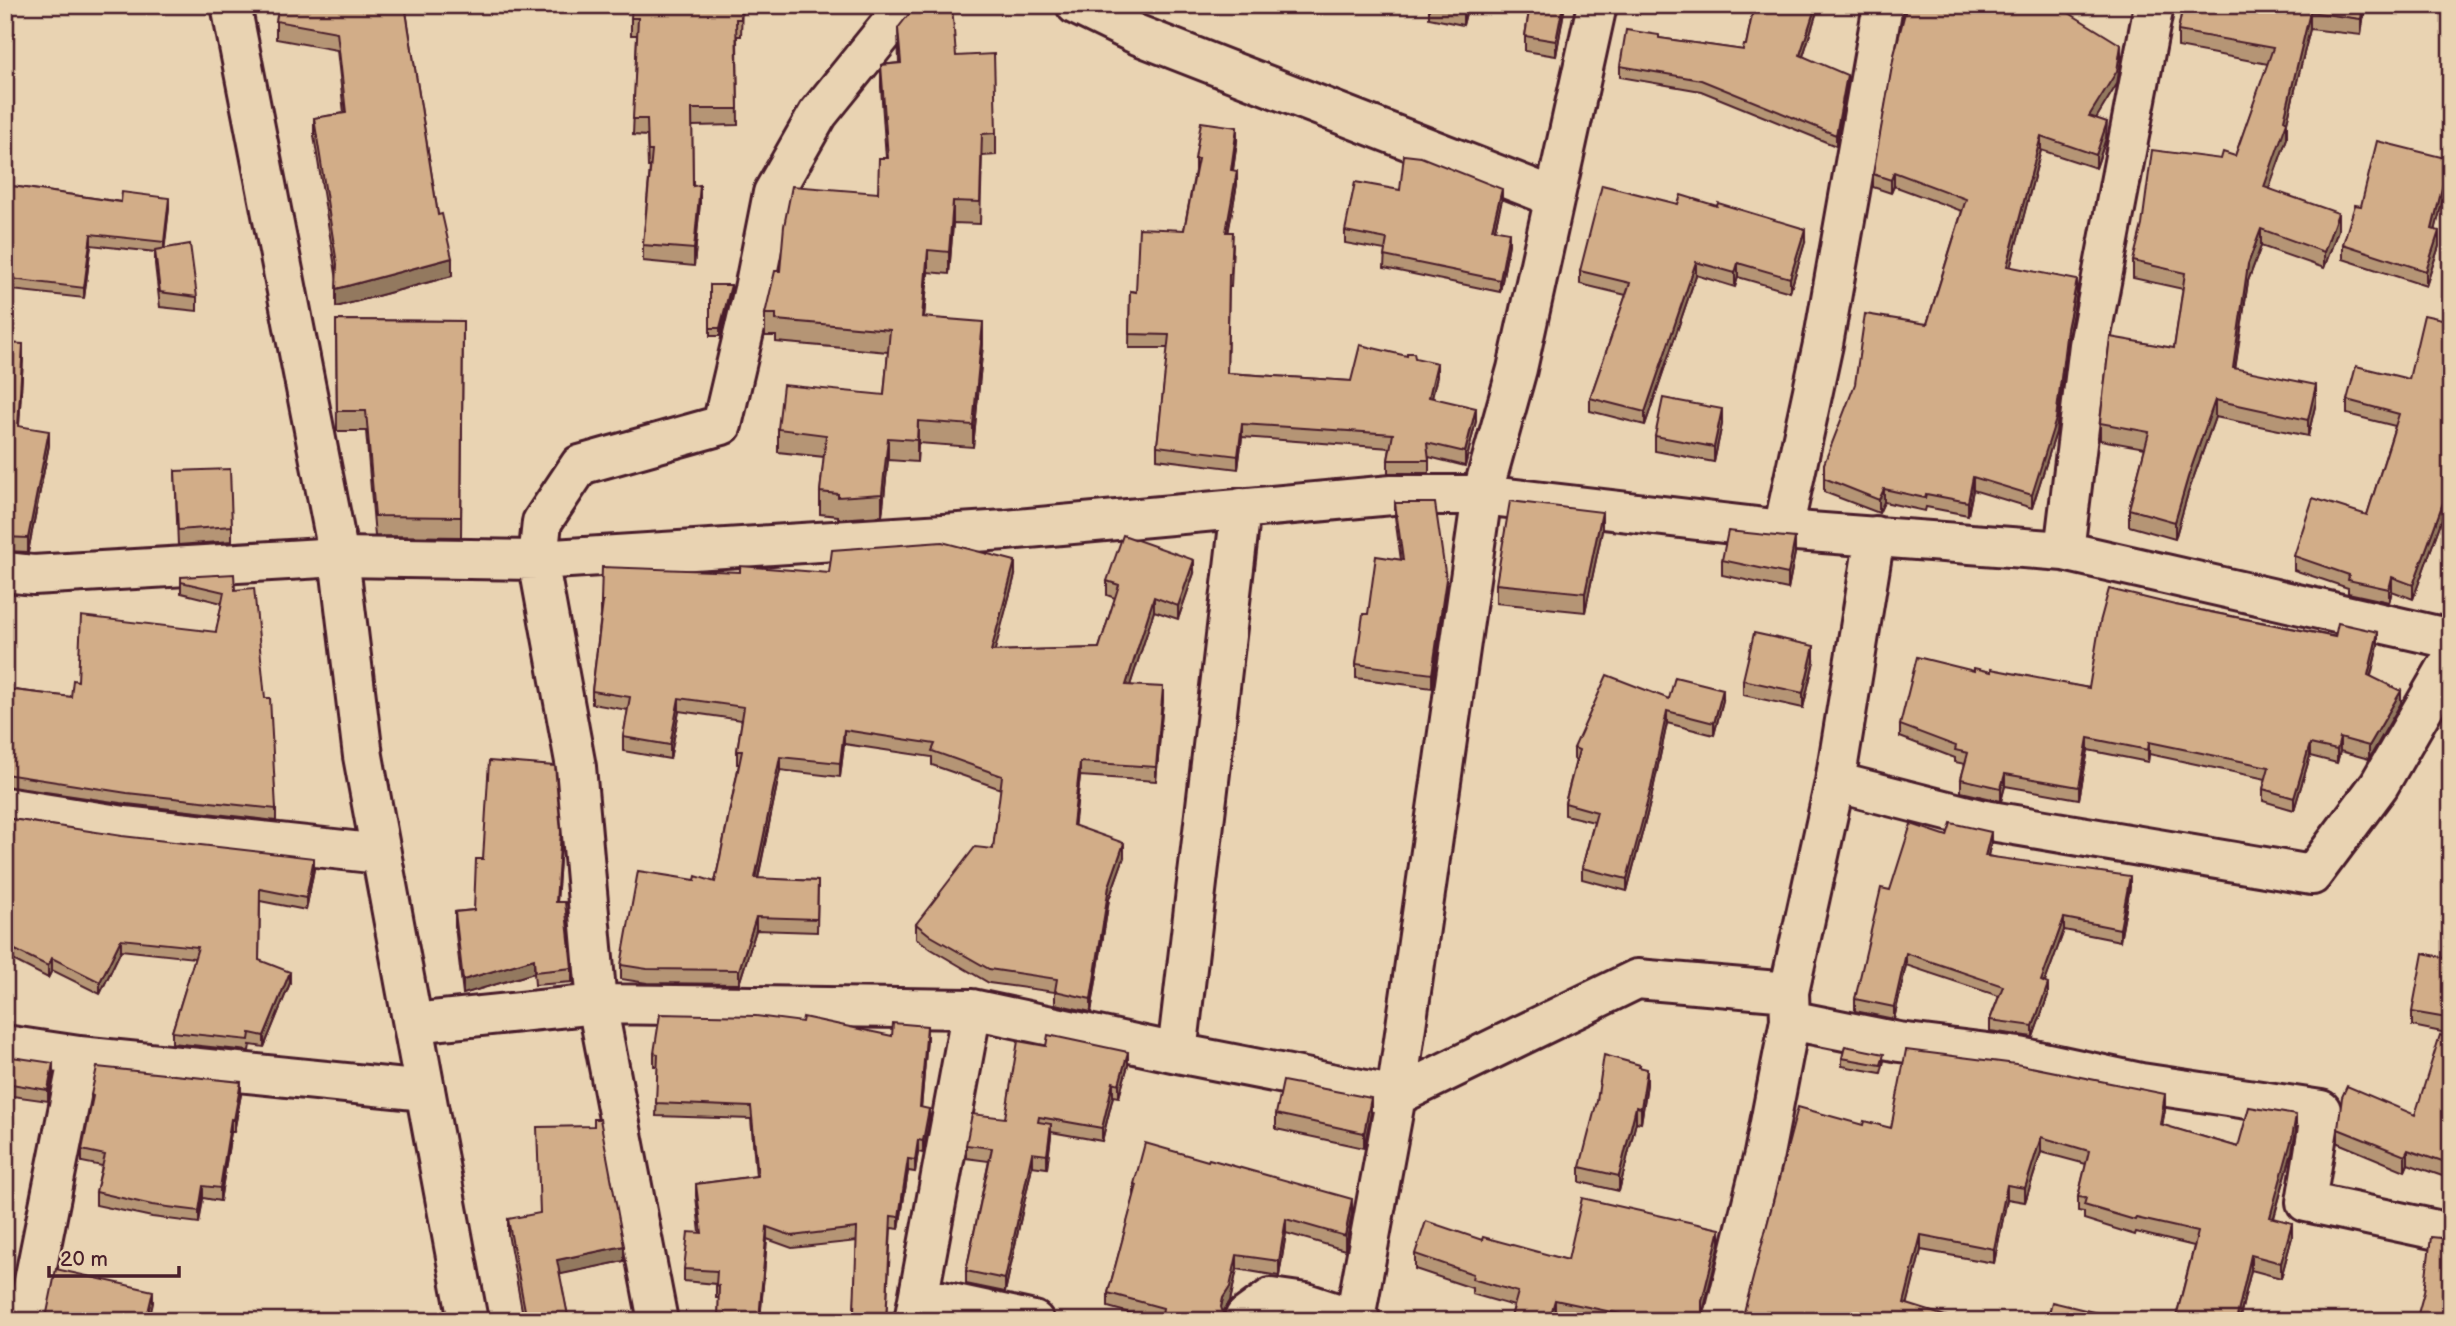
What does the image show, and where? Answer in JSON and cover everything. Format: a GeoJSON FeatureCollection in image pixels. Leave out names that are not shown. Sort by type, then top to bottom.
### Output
{"type":"FeatureCollection","features":[{"type":"Feature","properties":{"kind":"street"},"geometry":{"type":"LineString","coordinates":[[231,5],[340,557],[363,756],[468,1321]]}},
{"type":"Feature","properties":{"kind":"street"},"geometry":{"type":"LineString","coordinates":[[658,1321],[597,1004],[576,767],[538,559],[542,522],[580,465],[722,425],[773,193],[818,114],[906,5]]}},
{"type":"Feature","properties":{"kind":"street"},"geometry":{"type":"LineString","coordinates":[[1076,5],[1138,35],[1554,197]]}},
{"type":"Feature","properties":{"kind":"street"},"geometry":{"type":"LineString","coordinates":[[1243,1321],[1271,1298],[1306,1303],[1358,1320],[1396,1096],[1482,495],[1517,369],[1597,5]]}},
{"type":"Feature","properties":{"kind":"street"},"geometry":{"type":"LineString","coordinates":[[1783,530],[1823,344],[1883,5]]}},
{"type":"Feature","properties":{"kind":"street"},"geometry":{"type":"LineString","coordinates":[[2064,551],[2089,345],[2154,5]]}},
{"type":"Feature","properties":{"kind":"street"},"geometry":{"type":"LineString","coordinates":[[5,572],[33,575],[340,557],[538,559],[1006,530],[1392,495],[1482,495],[1783,530],[2064,551],[2451,639]]}},
{"type":"Feature","properties":{"kind":"street"},"geometry":{"type":"LineString","coordinates":[[1177,1053],[1241,508]]}},
{"type":"Feature","properties":{"kind":"street"},"geometry":{"type":"LineString","coordinates":[[1723,1321],[1765,1154],[1790,1006],[1835,782],[1875,536]]}},
{"type":"Feature","properties":{"kind":"street"},"geometry":{"type":"LineString","coordinates":[[1835,782],[1979,819],[2312,875],[2379,785],[2451,660]]}},
{"type":"Feature","properties":{"kind":"street"},"geometry":{"type":"LineString","coordinates":[[5,807],[124,826],[380,854]]}},
{"type":"Feature","properties":{"kind":"street"},"geometry":{"type":"LineString","coordinates":[[413,1023],[597,1004],[972,1009],[1396,1096],[1637,979],[1790,1006],[1899,1042],[2020,1057],[2141,1083],[2321,1110],[2306,1202],[2451,1233]]}},
{"type":"Feature","properties":{"kind":"street"},"geometry":{"type":"LineString","coordinates":[[972,1009],[916,1308],[1034,1321]]}},
{"type":"Feature","properties":{"kind":"street"},"geometry":{"type":"LineString","coordinates":[[5,1045],[79,1056],[425,1091]]}},
{"type":"Feature","properties":{"kind":"street"},"geometry":{"type":"LineString","coordinates":[[26,1321],[79,1056]]}},
{"type":"Feature","properties":{"kind":"building"},"geometry":{"type":"Polygon","coordinates":[[[5,5],[11,5],[11,27],[5,26],[5,5]]]}},
{"type":"Feature","properties":{"kind":"building"},"geometry":{"type":"Polygon","coordinates":[[[279,5],[405,5],[438,215],[442,214],[452,258],[336,289],[337,264],[314,118],[346,113],[337,32],[276,21],[279,5]]]}},
{"type":"Feature","properties":{"kind":"building"},"geometry":{"type":"Polygon","coordinates":[[[632,5],[741,5],[741,19],[736,19],[738,109],[692,109],[693,186],[700,185],[694,249],[643,245],[652,151],[648,151],[647,119],[633,119],[638,18],[631,18],[632,5]]]}},
{"type":"Feature","properties":{"kind":"building"},"geometry":{"type":"Polygon","coordinates":[[[916,5],[952,5],[956,56],[994,54],[996,133],[982,134],[980,202],[953,201],[949,252],[928,250],[922,317],[983,322],[973,425],[918,421],[917,440],[888,438],[882,494],[838,497],[838,494],[820,492],[826,435],[778,429],[783,385],[884,395],[890,330],[776,320],[776,314],[765,314],[775,271],[780,271],[784,226],[792,186],[878,193],[879,158],[888,158],[881,65],[901,63],[898,28],[916,5]]]}},
{"type":"Feature","properties":{"kind":"building"},"geometry":{"type":"Polygon","coordinates":[[[1530,5],[1563,5],[1556,41],[1525,36],[1530,5]]]}},
{"type":"Feature","properties":{"kind":"building"},"geometry":{"type":"Polygon","coordinates":[[[1754,5],[1816,5],[1800,55],[1847,75],[1836,135],[1701,80],[1620,66],[1626,30],[1659,35],[1659,38],[1743,50],[1754,5]]]}},
{"type":"Feature","properties":{"kind":"building"},"geometry":{"type":"Polygon","coordinates":[[[1907,5],[2056,5],[2121,45],[2117,71],[2089,116],[2107,122],[2096,155],[2041,136],[2007,266],[2077,280],[2067,329],[2056,419],[2032,495],[1973,477],[1968,502],[1926,494],[1925,498],[1884,489],[1879,500],[1824,478],[1824,464],[1855,384],[1865,314],[1927,324],[1966,199],[1894,172],[1891,180],[1873,174],[1894,55],[1907,5]]]}},
{"type":"Feature","properties":{"kind":"building"},"geometry":{"type":"Polygon","coordinates":[[[2183,5],[2363,5],[2361,19],[2310,12],[2284,120],[2287,122],[2264,187],[2338,213],[2324,252],[2261,229],[2248,264],[2233,368],[2316,385],[2308,420],[2215,400],[2175,522],[2129,509],[2149,432],[2100,423],[2110,337],[2174,348],[2185,273],[2133,261],[2142,225],[2152,150],[2221,159],[2223,152],[2235,156],[2273,48],[2178,31],[2183,5]]]}},
{"type":"Feature","properties":{"kind":"building"},"geometry":{"type":"Polygon","coordinates":[[[1201,122],[1237,127],[1231,170],[1237,171],[1226,232],[1233,232],[1229,274],[1227,373],[1351,381],[1360,345],[1407,356],[1407,353],[1414,353],[1415,358],[1437,363],[1429,397],[1476,408],[1465,452],[1427,443],[1429,460],[1388,460],[1393,434],[1242,424],[1238,456],[1157,446],[1169,335],[1129,334],[1130,291],[1136,292],[1139,228],[1184,230],[1198,159],[1195,159],[1201,122]]]}},
{"type":"Feature","properties":{"kind":"building"},"geometry":{"type":"Polygon","coordinates":[[[2377,141],[2449,159],[2432,229],[2439,231],[2426,271],[2343,244],[2355,205],[2361,206],[2377,141]]]}},
{"type":"Feature","properties":{"kind":"building"},"geometry":{"type":"Polygon","coordinates":[[[1404,155],[1421,157],[1502,189],[1492,229],[1509,232],[1500,280],[1384,256],[1387,239],[1345,231],[1355,182],[1400,190],[1404,155]]]}},
{"type":"Feature","properties":{"kind":"building"},"geometry":{"type":"Polygon","coordinates":[[[5,185],[121,202],[122,192],[169,198],[164,242],[91,234],[84,288],[12,279],[5,313],[5,185]]]}},
{"type":"Feature","properties":{"kind":"building"},"geometry":{"type":"Polygon","coordinates":[[[1602,185],[1678,204],[1681,195],[1717,206],[1718,203],[1805,229],[1790,278],[1738,263],[1735,273],[1696,262],[1645,412],[1590,398],[1630,283],[1580,271],[1602,185]]]}},
{"type":"Feature","properties":{"kind":"building"},"geometry":{"type":"Polygon","coordinates":[[[190,244],[197,297],[160,292],[155,250],[190,244]]]}},
{"type":"Feature","properties":{"kind":"building"},"geometry":{"type":"Polygon","coordinates":[[[710,285],[731,285],[720,328],[710,328],[710,285]]]}},
{"type":"Feature","properties":{"kind":"building"},"geometry":{"type":"Polygon","coordinates":[[[2424,315],[2451,321],[2451,505],[2443,503],[2413,585],[2392,577],[2389,589],[2348,580],[2349,575],[2294,556],[2313,498],[2367,515],[2399,414],[2347,400],[2356,366],[2409,379],[2424,315]]]}},
{"type":"Feature","properties":{"kind":"building"},"geometry":{"type":"Polygon","coordinates":[[[336,320],[463,321],[461,517],[375,516],[366,411],[337,411],[336,320]]]}},
{"type":"Feature","properties":{"kind":"building"},"geometry":{"type":"Polygon","coordinates":[[[5,343],[23,344],[18,426],[49,431],[28,538],[5,537],[5,343]]]}},
{"type":"Feature","properties":{"kind":"building"},"geometry":{"type":"Polygon","coordinates":[[[1663,398],[1722,409],[1714,447],[1655,436],[1663,398]]]}},
{"type":"Feature","properties":{"kind":"building"},"geometry":{"type":"Polygon","coordinates":[[[230,469],[232,526],[178,530],[175,471],[230,469]]]}},
{"type":"Feature","properties":{"kind":"building"},"geometry":{"type":"Polygon","coordinates":[[[1510,501],[1602,512],[1585,593],[1496,584],[1510,501]]]}},
{"type":"Feature","properties":{"kind":"building"},"geometry":{"type":"Polygon","coordinates":[[[1395,503],[1435,503],[1446,579],[1432,674],[1356,664],[1363,614],[1368,614],[1376,556],[1403,560],[1395,503]]]}},
{"type":"Feature","properties":{"kind":"building"},"geometry":{"type":"Polygon","coordinates":[[[1728,531],[1795,538],[1788,574],[1722,560],[1728,531]]]}},
{"type":"Feature","properties":{"kind":"building"},"geometry":{"type":"Polygon","coordinates":[[[1123,535],[1194,560],[1178,606],[1154,597],[1126,685],[1163,687],[1156,767],[1080,762],[1073,825],[1124,843],[1109,886],[1091,999],[1055,991],[1057,979],[989,969],[931,936],[916,924],[975,847],[993,849],[1002,776],[932,751],[935,744],[844,730],[840,763],[780,757],[755,878],[818,881],[817,919],[756,917],[739,970],[647,969],[621,965],[638,871],[695,880],[696,876],[715,882],[742,751],[737,751],[744,707],[679,698],[670,745],[623,737],[630,697],[592,691],[603,602],[602,567],[740,572],[740,566],[829,573],[832,550],[942,542],[1015,561],[991,651],[1099,648],[1119,585],[1107,581],[1123,535]]]}},
{"type":"Feature","properties":{"kind":"building"},"geometry":{"type":"Polygon","coordinates":[[[234,574],[235,590],[254,588],[265,698],[270,698],[276,809],[127,793],[5,774],[5,689],[71,697],[73,680],[78,681],[81,616],[216,632],[224,592],[181,582],[181,577],[234,574]]]}},
{"type":"Feature","properties":{"kind":"building"},"geometry":{"type":"Polygon","coordinates":[[[2109,589],[2335,637],[2338,623],[2378,632],[2368,675],[2401,691],[2369,746],[2340,738],[2337,750],[2310,744],[2294,798],[2263,789],[2269,767],[2149,742],[2148,750],[2088,738],[2079,787],[2005,774],[2001,788],[1961,779],[1968,753],[1955,750],[1956,746],[1900,725],[1917,657],[1974,671],[1974,668],[1991,672],[1991,669],[2089,688],[2100,622],[2109,589]]]}},
{"type":"Feature","properties":{"kind":"building"},"geometry":{"type":"Polygon","coordinates":[[[5,607],[9,608],[5,658],[5,607]]]}},
{"type":"Feature","properties":{"kind":"building"},"geometry":{"type":"Polygon","coordinates":[[[1754,633],[1814,646],[1803,693],[1743,680],[1754,633]]]}},
{"type":"Feature","properties":{"kind":"building"},"geometry":{"type":"Polygon","coordinates":[[[1607,675],[1669,699],[1675,677],[1723,689],[1714,723],[1667,711],[1651,788],[1627,879],[1582,868],[1597,812],[1565,803],[1579,750],[1574,748],[1607,675]]]}},
{"type":"Feature","properties":{"kind":"building"},"geometry":{"type":"Polygon","coordinates":[[[489,761],[555,766],[561,832],[556,902],[565,902],[572,968],[535,972],[534,959],[463,980],[455,912],[474,910],[476,859],[483,859],[489,761]]]}},
{"type":"Feature","properties":{"kind":"building"},"geometry":{"type":"Polygon","coordinates":[[[5,818],[122,836],[314,858],[306,898],[260,889],[259,960],[290,972],[264,1036],[250,1033],[249,1040],[172,1032],[198,947],[121,939],[100,982],[52,958],[48,966],[13,949],[5,974],[5,818]]]}},
{"type":"Feature","properties":{"kind":"building"},"geometry":{"type":"Polygon","coordinates":[[[1951,823],[1991,832],[1985,856],[2130,876],[2120,929],[2064,918],[2041,981],[2048,984],[2033,1026],[1990,1020],[2003,986],[1906,953],[1894,1007],[1855,999],[1881,888],[1890,890],[1911,824],[1947,836],[1951,823]]]}},
{"type":"Feature","properties":{"kind":"building"},"geometry":{"type":"Polygon","coordinates":[[[2423,953],[2451,959],[2451,1000],[2447,1018],[2412,1012],[2423,953]]]}},
{"type":"Feature","properties":{"kind":"building"},"geometry":{"type":"Polygon","coordinates":[[[660,1014],[756,1016],[802,1022],[803,1017],[892,1036],[893,1023],[927,1026],[920,1107],[929,1109],[923,1141],[918,1140],[915,1160],[908,1159],[899,1217],[891,1216],[886,1321],[718,1321],[717,1271],[684,1269],[688,1232],[702,1233],[696,1184],[758,1176],[751,1107],[656,1103],[658,1054],[654,1053],[660,1014]],[[767,1227],[759,1319],[877,1320],[854,1312],[857,1228],[792,1236],[767,1227]]]}},
{"type":"Feature","properties":{"kind":"building"},"geometry":{"type":"Polygon","coordinates":[[[1048,1035],[1128,1052],[1119,1084],[1113,1082],[1102,1128],[1039,1117],[1038,1122],[1051,1124],[1047,1155],[1032,1153],[1005,1279],[966,1271],[992,1148],[966,1145],[972,1114],[1005,1118],[1018,1041],[1046,1046],[1048,1035]]]}},
{"type":"Feature","properties":{"kind":"building"},"geometry":{"type":"Polygon","coordinates":[[[2440,1035],[2451,1039],[2451,1165],[2408,1150],[2405,1156],[2338,1129],[2342,1097],[2347,1086],[2415,1115],[2440,1035]]]}},
{"type":"Feature","properties":{"kind":"building"},"geometry":{"type":"Polygon","coordinates":[[[1845,1046],[1884,1054],[1881,1065],[1842,1058],[1845,1046]]]}},
{"type":"Feature","properties":{"kind":"building"},"geometry":{"type":"Polygon","coordinates":[[[1906,1050],[2016,1064],[2165,1094],[2160,1124],[2238,1147],[2249,1107],[2296,1115],[2270,1217],[2292,1223],[2281,1263],[2251,1255],[2236,1321],[2175,1321],[2198,1232],[2136,1218],[2135,1220],[2084,1205],[2086,1198],[2078,1197],[2089,1151],[2041,1137],[2025,1188],[2007,1185],[1994,1249],[1921,1235],[1904,1303],[1961,1321],[1739,1321],[1744,1312],[1798,1107],[1863,1125],[1864,1121],[1891,1128],[1906,1050]]]}},
{"type":"Feature","properties":{"kind":"building"},"geometry":{"type":"Polygon","coordinates":[[[1604,1055],[1647,1069],[1641,1108],[1636,1107],[1619,1176],[1580,1167],[1597,1101],[1604,1055]]]}},
{"type":"Feature","properties":{"kind":"building"},"geometry":{"type":"Polygon","coordinates":[[[5,1056],[53,1063],[48,1090],[5,1083],[5,1056]]]}},
{"type":"Feature","properties":{"kind":"building"},"geometry":{"type":"Polygon","coordinates":[[[97,1067],[241,1082],[234,1120],[231,1119],[220,1188],[203,1186],[199,1211],[152,1205],[96,1192],[105,1155],[82,1150],[97,1067]]]}},
{"type":"Feature","properties":{"kind":"building"},"geometry":{"type":"Polygon","coordinates":[[[1283,1081],[1371,1098],[1364,1133],[1276,1114],[1283,1081]]]}},
{"type":"Feature","properties":{"kind":"building"},"geometry":{"type":"Polygon","coordinates":[[[594,1119],[600,1119],[624,1246],[557,1260],[569,1321],[527,1321],[508,1219],[540,1213],[537,1127],[594,1126],[594,1119]]]}},
{"type":"Feature","properties":{"kind":"building"},"geometry":{"type":"Polygon","coordinates":[[[1145,1143],[1352,1199],[1345,1236],[1286,1219],[1279,1261],[1237,1255],[1230,1287],[1221,1307],[1223,1321],[1161,1321],[1163,1308],[1108,1293],[1137,1185],[1134,1184],[1145,1143]]]}},
{"type":"Feature","properties":{"kind":"building"},"geometry":{"type":"Polygon","coordinates":[[[1582,1198],[1720,1229],[1702,1301],[1702,1312],[1707,1321],[1619,1321],[1621,1314],[1555,1300],[1549,1321],[1510,1321],[1518,1292],[1472,1279],[1473,1274],[1415,1254],[1426,1221],[1482,1240],[1483,1237],[1568,1260],[1582,1198]]]}},
{"type":"Feature","properties":{"kind":"building"},"geometry":{"type":"Polygon","coordinates":[[[2431,1237],[2451,1239],[2451,1321],[2416,1321],[2424,1292],[2431,1237]]]}},
{"type":"Feature","properties":{"kind":"building"},"geometry":{"type":"Polygon","coordinates":[[[56,1269],[153,1291],[146,1321],[42,1321],[47,1313],[56,1269]]]}},
{"type":"Feature","properties":{"kind":"building"},"geometry":{"type":"Polygon","coordinates":[[[2052,1302],[2131,1321],[2047,1321],[2052,1302]]]}}]}
